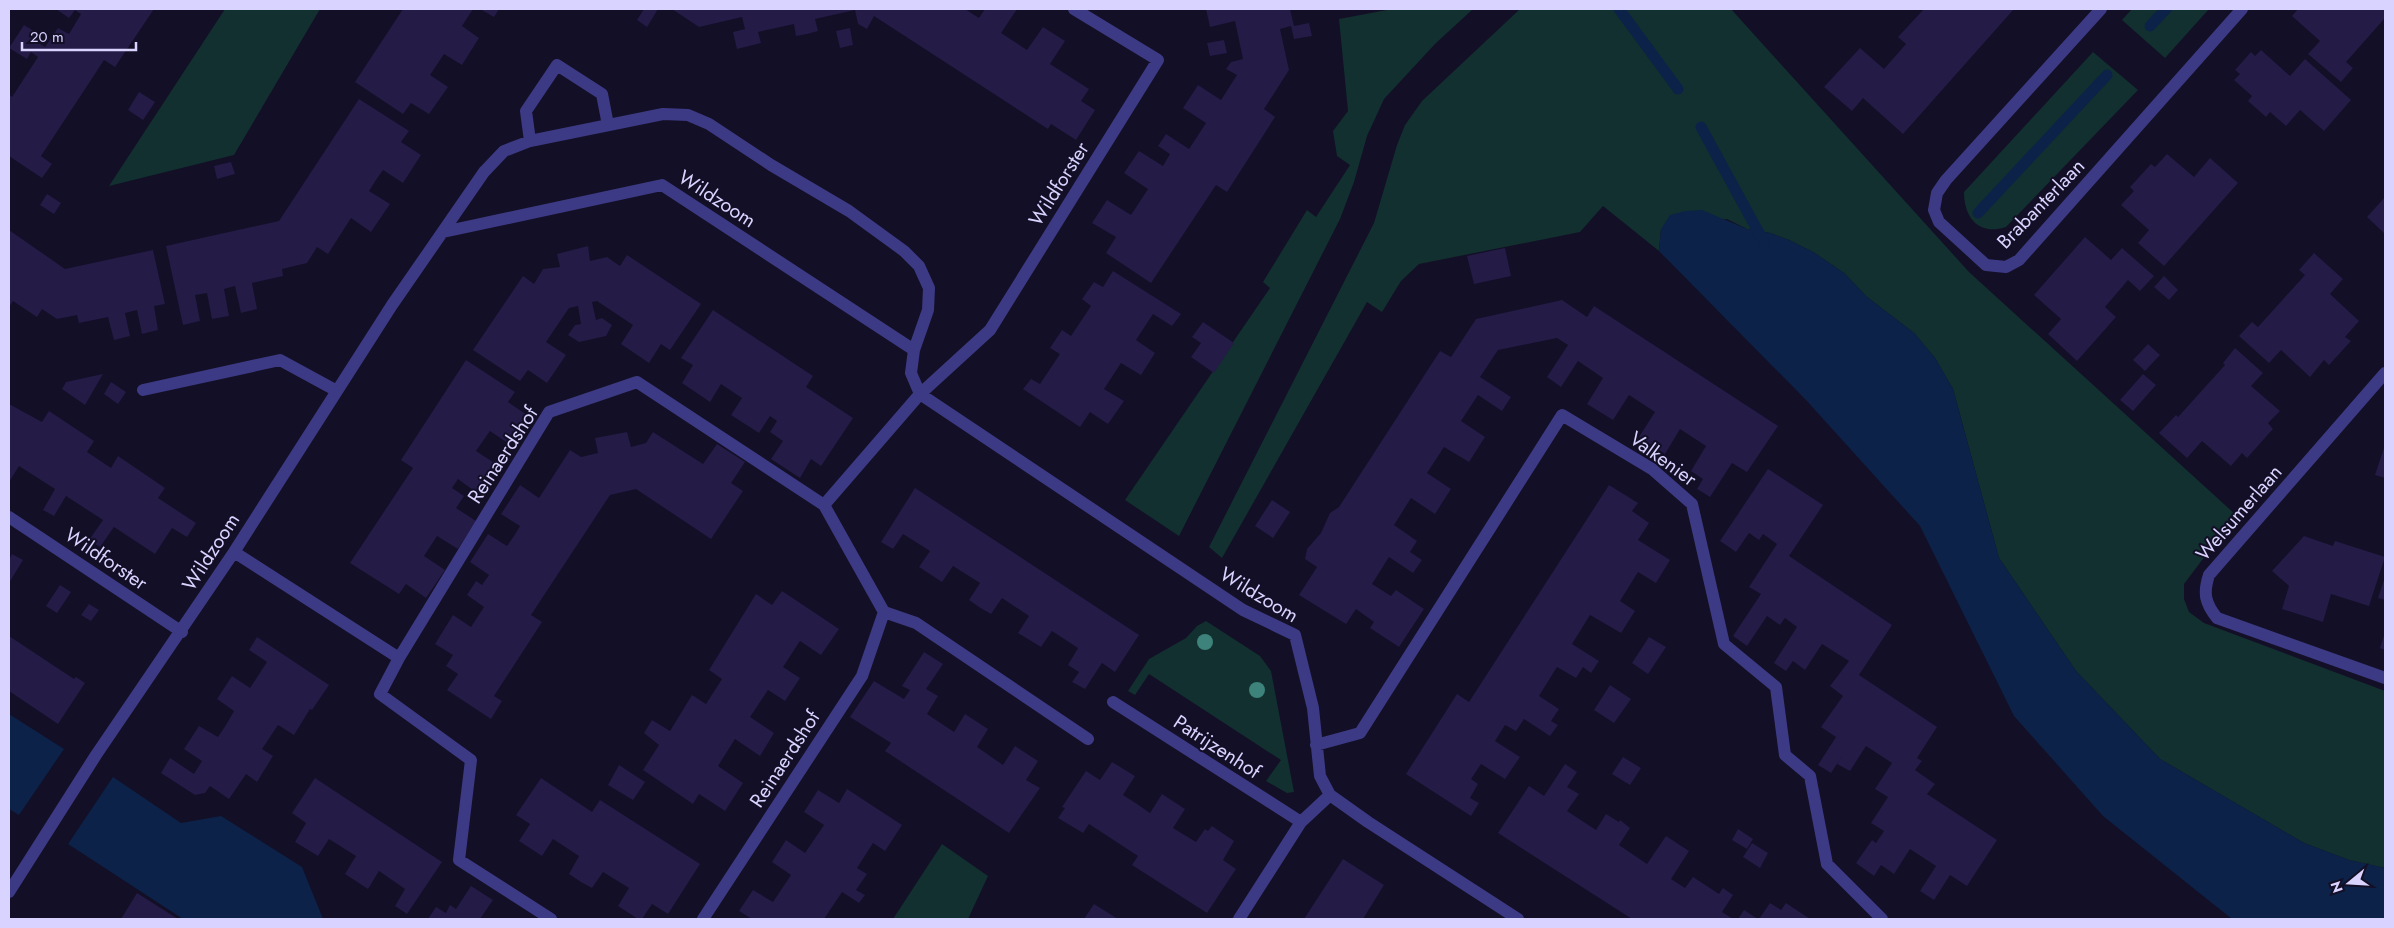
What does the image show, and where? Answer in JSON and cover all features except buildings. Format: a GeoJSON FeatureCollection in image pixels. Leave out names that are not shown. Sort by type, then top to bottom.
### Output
{"type":"FeatureCollection","features":[{"type":"Feature","properties":{"kind":"street","name":"Wildforster"},"geometry":{"type":"LineString","coordinates":[[920,394],[990,330],[1158,60],[1074,9]]}},
{"type":"Feature","properties":{"kind":"street","name":"Brabanterlaan"},"geometry":{"type":"LineString","coordinates":[[2100,9],[1946,180],[1937,193],[1934,210],[1939,222],[1986,265],[2006,266],[2019,260],[2242,9]]}},
{"type":"Feature","properties":{"kind":"street"},"geometry":{"type":"LineString","coordinates":[[530,141],[526,111],[557,65],[602,94],[608,124]]}},
{"type":"Feature","properties":{"kind":"street","name":"Wildzoom"},"geometry":{"type":"LineString","coordinates":[[9,892],[96,755],[182,632],[392,304],[484,172],[504,151],[530,141],[664,114],[688,116],[709,124],[771,165],[849,211],[904,251],[919,266],[928,288],[928,310],[914,350],[911,373],[920,394],[938,409],[1243,610],[1294,635],[1313,708],[1320,776],[1330,795],[1368,822],[1518,919]]}},
{"type":"Feature","properties":{"kind":"street","name":"Wildzoom"},"geometry":{"type":"LineString","coordinates":[[443,232],[662,185],[914,350]]}},
{"type":"Feature","properties":{"kind":"street"},"geometry":{"type":"LineString","coordinates":[[143,390],[280,360],[337,391]]}},
{"type":"Feature","properties":{"kind":"street","name":"Welsumerlaan"},"geometry":{"type":"LineString","coordinates":[[2385,373],[2209,575],[2205,587],[2205,597],[2208,606],[2217,618],[2385,678]]}},
{"type":"Feature","properties":{"kind":"street","name":"Reinaerdshof"},"geometry":{"type":"LineString","coordinates":[[551,919],[459,860],[471,760],[380,694],[399,658],[549,412],[637,382],[824,505],[884,612],[862,676],[703,919]]}},
{"type":"Feature","properties":{"kind":"street"},"geometry":{"type":"LineString","coordinates":[[824,505],[920,394]]}},
{"type":"Feature","properties":{"kind":"street","name":"Valkenier"},"geometry":{"type":"LineString","coordinates":[[1316,745],[1360,733],[1562,415],[1652,469],[1692,504],[1724,644],[1776,687],[1785,755],[1810,776],[1827,864],[1882,919]]}},
{"type":"Feature","properties":{"kind":"street","name":"Wildforster"},"geometry":{"type":"LineString","coordinates":[[9,516],[182,632]]}},
{"type":"Feature","properties":{"kind":"street"},"geometry":{"type":"LineString","coordinates":[[234,552],[399,658]]}},
{"type":"Feature","properties":{"kind":"street"},"geometry":{"type":"LineString","coordinates":[[884,612],[916,623],[1088,738]]}},
{"type":"Feature","properties":{"kind":"street","name":"Patrijzenhof"},"geometry":{"type":"LineString","coordinates":[[1113,702],[1301,822]]}},
{"type":"Feature","properties":{"kind":"street"},"geometry":{"type":"LineString","coordinates":[[1239,919],[1301,822],[1330,795]]}},
{"type":"Feature","properties":{"kind":"green space"},"geometry":{"type":"Polygon","coordinates":[[[225,9],[320,9],[234,155],[109,186],[225,9]]]}},
{"type":"Feature","properties":{"kind":"green space"},"geometry":{"type":"Polygon","coordinates":[[[1385,9],[1473,9],[1435,44],[1384,99],[1367,136],[1354,182],[1340,219],[1179,536],[1125,500],[1270,288],[1263,282],[1307,210],[1316,217],[1350,165],[1337,156],[1333,131],[1348,111],[1339,19],[1387,10],[1385,9]]]}},
{"type":"Feature","properties":{"kind":"green space"},"geometry":{"type":"Polygon","coordinates":[[[1520,9],[1731,9],[1969,272],[2236,515],[2184,584],[2184,599],[2189,612],[2204,623],[2385,691],[2385,868],[2349,860],[2304,843],[2160,759],[2076,671],[1999,558],[1953,389],[1935,358],[1914,333],[1867,297],[1844,273],[1813,252],[1789,240],[1770,233],[1747,229],[1727,219],[1661,229],[1659,251],[1603,206],[1580,232],[1419,264],[1401,281],[1382,312],[1367,302],[1222,558],[1209,547],[1374,223],[1397,145],[1405,125],[1422,101],[1520,9]]]}},
{"type":"Feature","properties":{"kind":"green space"},"geometry":{"type":"Polygon","coordinates":[[[2132,9],[2209,9],[2165,58],[2122,20],[2132,9]]]}},
{"type":"Feature","properties":{"kind":"green space"},"geometry":{"type":"Polygon","coordinates":[[[2093,52],[2138,90],[2006,227],[1988,229],[1981,227],[1970,217],[1964,192],[2093,52]]]}},
{"type":"Feature","properties":{"kind":"green space"},"geometry":{"type":"Polygon","coordinates":[[[1206,621],[1260,656],[1271,671],[1294,792],[1287,793],[1266,781],[1281,760],[1149,674],[1135,695],[1128,691],[1149,659],[1186,638],[1197,626],[1206,621]]]}},
{"type":"Feature","properties":{"kind":"green space"},"geometry":{"type":"Polygon","coordinates":[[[942,844],[988,876],[968,919],[893,919],[942,844]]]}},
{"type":"Feature","properties":{"kind":"water"},"geometry":{"type":"Polygon","coordinates":[[[1702,210],[1747,229],[1770,233],[1789,240],[1813,252],[1844,273],[1867,297],[1914,333],[1935,358],[1953,389],[1999,558],[2076,671],[2160,759],[2304,843],[2349,860],[2385,868],[2385,919],[2232,919],[2103,816],[2014,716],[1920,526],[1806,400],[1659,251],[1661,229],[1670,215],[1685,211],[1702,210]]]}},
{"type":"Feature","properties":{"kind":"water"},"geometry":{"type":"Polygon","coordinates":[[[9,714],[64,749],[19,815],[9,809],[9,714]]]}},
{"type":"Feature","properties":{"kind":"water"},"geometry":{"type":"Polygon","coordinates":[[[113,777],[181,823],[221,816],[302,867],[323,919],[183,919],[68,844],[113,777]]]}},
{"type":"Feature","properties":{"kind":"waterway"},"geometry":{"type":"LineString","coordinates":[[1619,9],[1678,89]]}},
{"type":"Feature","properties":{"kind":"waterway"},"geometry":{"type":"LineString","coordinates":[[2150,26],[2166,9]]}},
{"type":"Feature","properties":{"kind":"waterway"},"geometry":{"type":"LineString","coordinates":[[1978,213],[2107,75]]}},
{"type":"Feature","properties":{"kind":"waterway"},"geometry":{"type":"LineString","coordinates":[[1701,127],[1765,244]]}}]}
